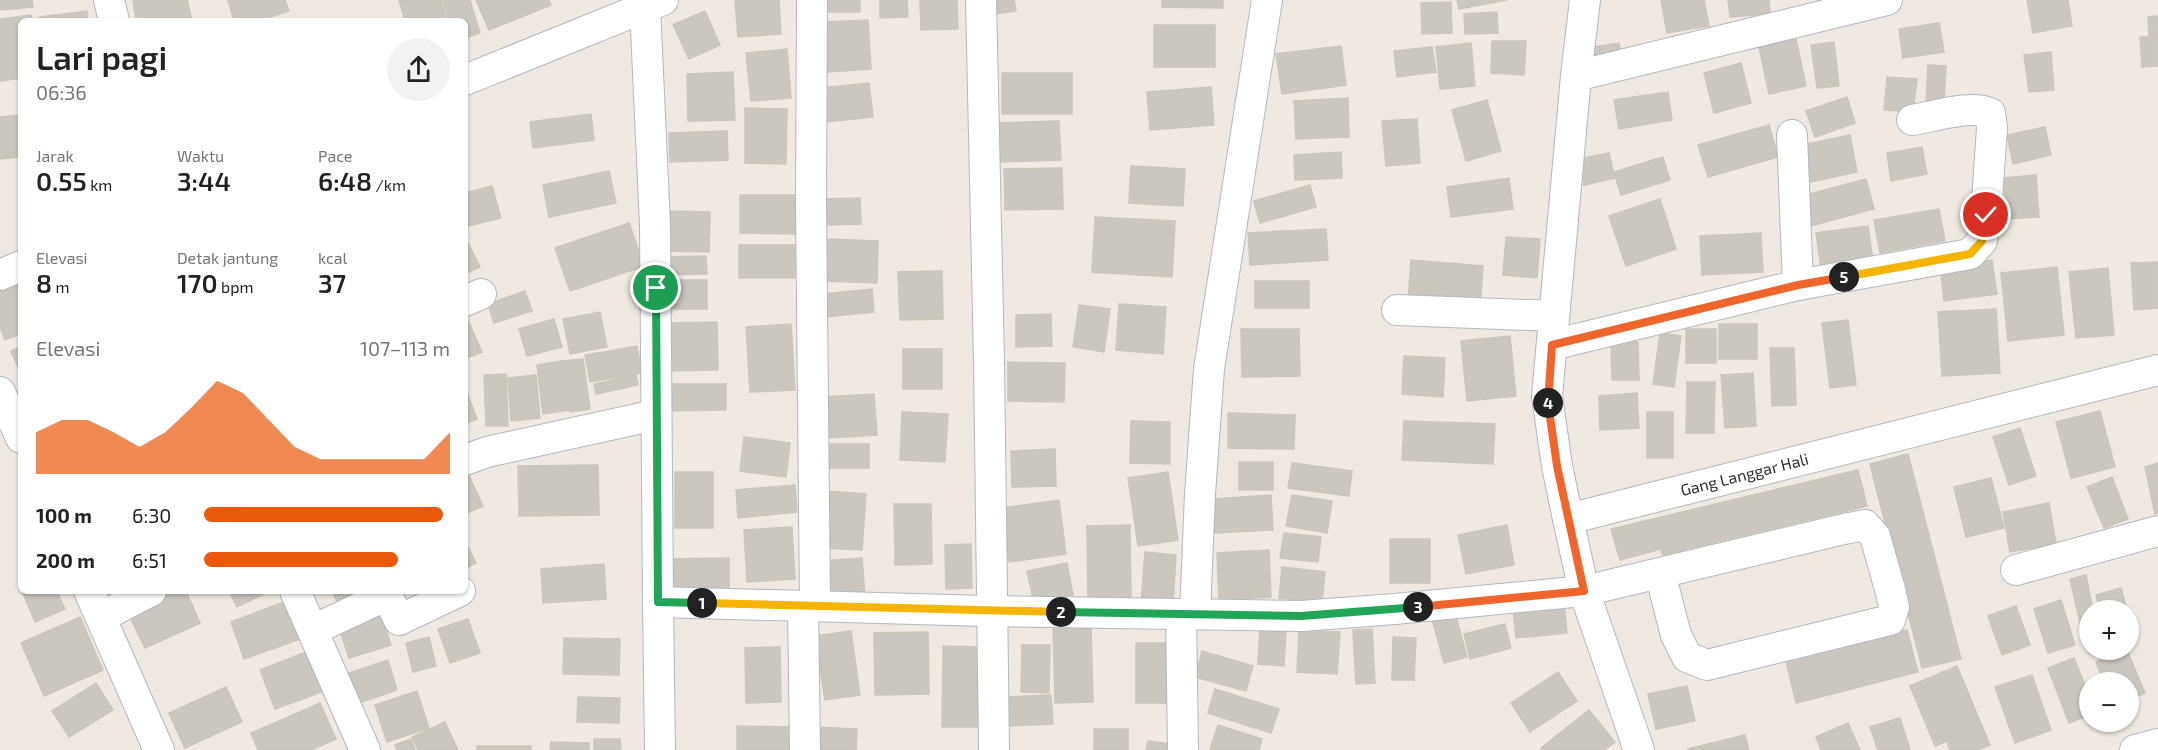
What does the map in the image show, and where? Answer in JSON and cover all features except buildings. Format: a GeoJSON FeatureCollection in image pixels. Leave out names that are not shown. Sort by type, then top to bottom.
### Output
{"type":"FeatureCollection","features":[{"type":"Feature","properties":{"kind":"street"},"geometry":{"type":"LineString","coordinates":[[109,0],[113,18]]}},
{"type":"Feature","properties":{"kind":"street"},"geometry":{"type":"LineString","coordinates":[[805,750],[809,606],[812,0]]}},
{"type":"Feature","properties":{"kind":"street"},"geometry":{"type":"LineString","coordinates":[[981,0],[994,750]]}},
{"type":"Feature","properties":{"kind":"street"},"geometry":{"type":"LineString","coordinates":[[1183,750],[1188,614],[1209,369],[1268,0]]}},
{"type":"Feature","properties":{"kind":"street"},"geometry":{"type":"LineString","coordinates":[[1585,0],[1547,396],[1557,466],[1584,591],[1639,750]]}},
{"type":"Feature","properties":{"kind":"street"},"geometry":{"type":"LineString","coordinates":[[1576,76],[1887,0]]}},
{"type":"Feature","properties":{"kind":"street"},"geometry":{"type":"LineString","coordinates":[[468,79],[613,9],[654,3],[660,750]]}},
{"type":"Feature","properties":{"kind":"street"},"geometry":{"type":"LineString","coordinates":[[1552,345],[1798,285],[1970,254],[1982,241],[1986,215],[1992,128],[1990,113],[1983,110],[1972,110],[1912,120]]}},
{"type":"Feature","properties":{"kind":"street"},"geometry":{"type":"LineString","coordinates":[[1792,135],[1798,285]]}},
{"type":"Feature","properties":{"kind":"street"},"geometry":{"type":"LineString","coordinates":[[0,275],[18,267]]}},
{"type":"Feature","properties":{"kind":"street"},"geometry":{"type":"LineString","coordinates":[[1397,310],[1554,316]]}},
{"type":"Feature","properties":{"kind":"street","name":"Gang Langgar Hali"},"geometry":{"type":"LineString","coordinates":[[1568,519],[2158,370]]}},
{"type":"Feature","properties":{"kind":"street"},"geometry":{"type":"LineString","coordinates":[[468,459],[487,452],[656,415]]}},
{"type":"Feature","properties":{"kind":"street"},"geometry":{"type":"LineString","coordinates":[[658,602],[1301,616],[1584,591],[1844,529],[1865,525],[1875,536],[1894,607],[1890,620],[1707,665],[1687,657],[1676,635],[1660,573]]}},
{"type":"Feature","properties":{"kind":"street"},"geometry":{"type":"LineString","coordinates":[[2016,570],[2158,531]]}},
{"type":"Feature","properties":{"kind":"street"},"geometry":{"type":"LineString","coordinates":[[138,594],[95,604],[159,750]]}},
{"type":"Feature","properties":{"kind":"street"},"geometry":{"type":"LineString","coordinates":[[296,594],[365,750]]}},
{"type":"Feature","properties":{"kind":"street"},"geometry":{"type":"LineString","coordinates":[[313,630],[387,595],[399,620],[453,594]]}},
{"type":"Feature","properties":{"kind":"street"},"geometry":{"type":"LineString","coordinates":[[2135,750],[2158,744]]}},
{"type":"Feature","properties":{"kind":"route"},"geometry":{"type":"LineString","coordinates":[[656,288],[658,602],[987,611],[1301,616],[1584,591],[1557,466],[1547,396],[1552,345],[1798,285],[1970,254],[1982,241],[1986,215]]}}]}
